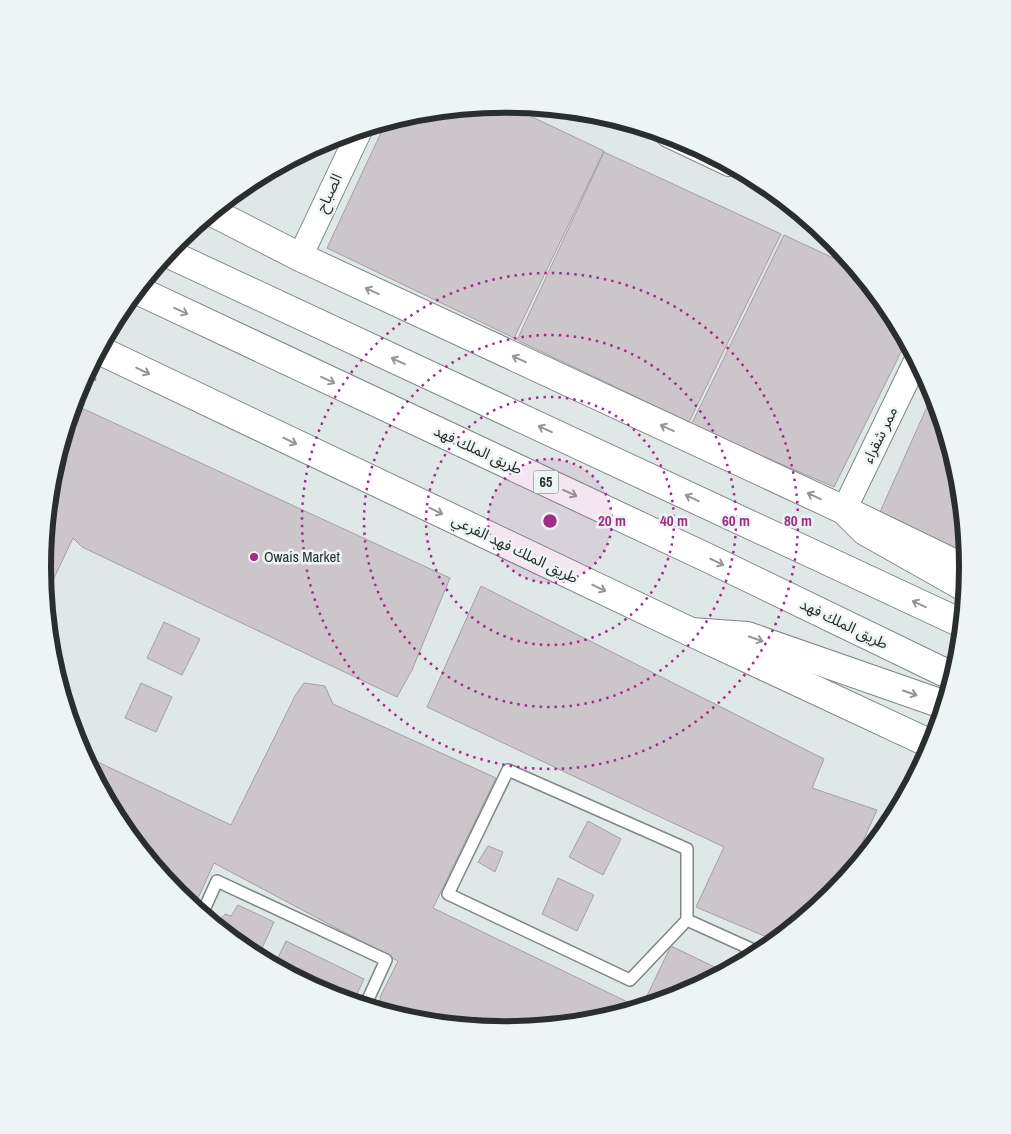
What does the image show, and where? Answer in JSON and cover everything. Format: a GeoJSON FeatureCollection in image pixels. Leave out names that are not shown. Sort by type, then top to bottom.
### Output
{"type":"FeatureCollection","features":[{"type":"Feature","properties":{"kind":"main road"},"geometry":{"type":"LineString","coordinates":[[218,215],[300,257],[844,510],[960,566]]}},
{"type":"Feature","properties":{"kind":"main road"},"geometry":{"type":"LineString","coordinates":[[174,256],[957,621]]}},
{"type":"Feature","properties":{"kind":"main road","name":"طريق الملك فهد"},"geometry":{"type":"LineString","coordinates":[[143,293],[710,559],[947,674]]}},
{"type":"Feature","properties":{"kind":"main road","name":"طريق الملك فهد الفرعي"},"geometry":{"type":"LineString","coordinates":[[105,353],[925,741]]}},
{"type":"Feature","properties":{"kind":"main road"},"geometry":{"type":"LineString","coordinates":[[844,510],[865,530],[959,584]]}},
{"type":"Feature","properties":{"kind":"main road"},"geometry":{"type":"LineString","coordinates":[[691,632],[748,636],[939,703]]}},
{"type":"Feature","properties":{"kind":"street","name":"الصباح"},"geometry":{"type":"LineString","coordinates":[[300,257],[356,138]]}},
{"type":"Feature","properties":{"kind":"street","name":"ممر شقراء"},"geometry":{"type":"LineString","coordinates":[[844,510],[913,367]]}},
{"type":"Feature","properties":{"kind":"lane"},"geometry":{"type":"LineString","coordinates":[[508,770],[687,849],[687,920],[630,980],[448,894],[508,770]]}},
{"type":"Feature","properties":{"kind":"lane"},"geometry":{"type":"LineString","coordinates":[[205,908],[216,881],[386,960],[368,1000]]}},
{"type":"Feature","properties":{"kind":"lane"},"geometry":{"type":"LineString","coordinates":[[687,920],[750,950]]}},
{"type":"Feature","properties":{"kind":"path"},"geometry":{"type":"LineString","coordinates":[[92,379],[98,380]]}},
{"type":"Feature","properties":{"kind":"building"},"geometry":{"type":"Polygon","coordinates":[[[476,114],[525,114],[604,151],[514,338],[327,248],[382,130],[417,121],[446,117],[476,114]]]}},
{"type":"Feature","properties":{"kind":"building"},"geometry":{"type":"Polygon","coordinates":[[[604,152],[781,234],[689,422],[517,340],[604,152]]]}},
{"type":"Feature","properties":{"kind":"building"},"geometry":{"type":"Polygon","coordinates":[[[784,235],[842,262],[866,290],[903,348],[834,487],[691,425],[784,235]]]}},
{"type":"Feature","properties":{"kind":"building","name":"Owais Market"},"geometry":{"type":"Polygon","coordinates":[[[80,407],[450,578],[412,670],[397,697],[82,547],[73,538],[52,583],[52,537],[55,508],[67,449],[80,407]]]}},
{"type":"Feature","properties":{"kind":"building"},"geometry":{"type":"Polygon","coordinates":[[[927,407],[931,409],[951,478],[956,508],[959,551],[880,512],[927,407]]]}},
{"type":"Feature","properties":{"kind":"building"},"geometry":{"type":"Polygon","coordinates":[[[481,586],[824,759],[812,788],[877,810],[857,855],[847,867],[805,909],[768,938],[696,907],[724,847],[427,707],[481,586]]]}},
{"type":"Feature","properties":{"kind":"building"},"geometry":{"type":"Polygon","coordinates":[[[164,622],[200,639],[182,675],[147,658],[164,622]]]}},
{"type":"Feature","properties":{"kind":"building"},"geometry":{"type":"Polygon","coordinates":[[[141,683],[172,697],[156,732],[125,718],[141,683]]]}},
{"type":"Feature","properties":{"kind":"building"},"geometry":{"type":"Polygon","coordinates":[[[304,683],[325,686],[333,704],[496,778],[433,908],[631,1004],[594,1013],[535,1020],[476,1020],[417,1013],[379,1003],[381,995],[398,961],[214,863],[197,900],[164,867],[145,844],[112,794],[95,761],[231,825],[295,696],[304,683]]]}},
{"type":"Feature","properties":{"kind":"building"},"geometry":{"type":"Polygon","coordinates":[[[588,821],[621,839],[603,875],[569,857],[588,821]]]}},
{"type":"Feature","properties":{"kind":"building"},"geometry":{"type":"Polygon","coordinates":[[[488,846],[503,852],[495,872],[478,862],[488,846]]]}},
{"type":"Feature","properties":{"kind":"building"},"geometry":{"type":"Polygon","coordinates":[[[558,878],[594,895],[577,931],[542,914],[558,878]]]}},
{"type":"Feature","properties":{"kind":"building"},"geometry":{"type":"Polygon","coordinates":[[[238,905],[274,922],[261,950],[220,920],[225,914],[231,916],[238,905]]]}},
{"type":"Feature","properties":{"kind":"building"},"geometry":{"type":"Polygon","coordinates":[[[286,941],[364,979],[356,996],[332,987],[277,959],[286,941]]]}},
{"type":"Feature","properties":{"kind":"building"},"geometry":{"type":"Polygon","coordinates":[[[671,946],[717,968],[679,987],[645,999],[671,946]]]}},
{"type":"Feature","properties":{"kind":"place","name":"Owais Market"},"geometry":{"type":"Point","coordinates":[254,557]}}]}
